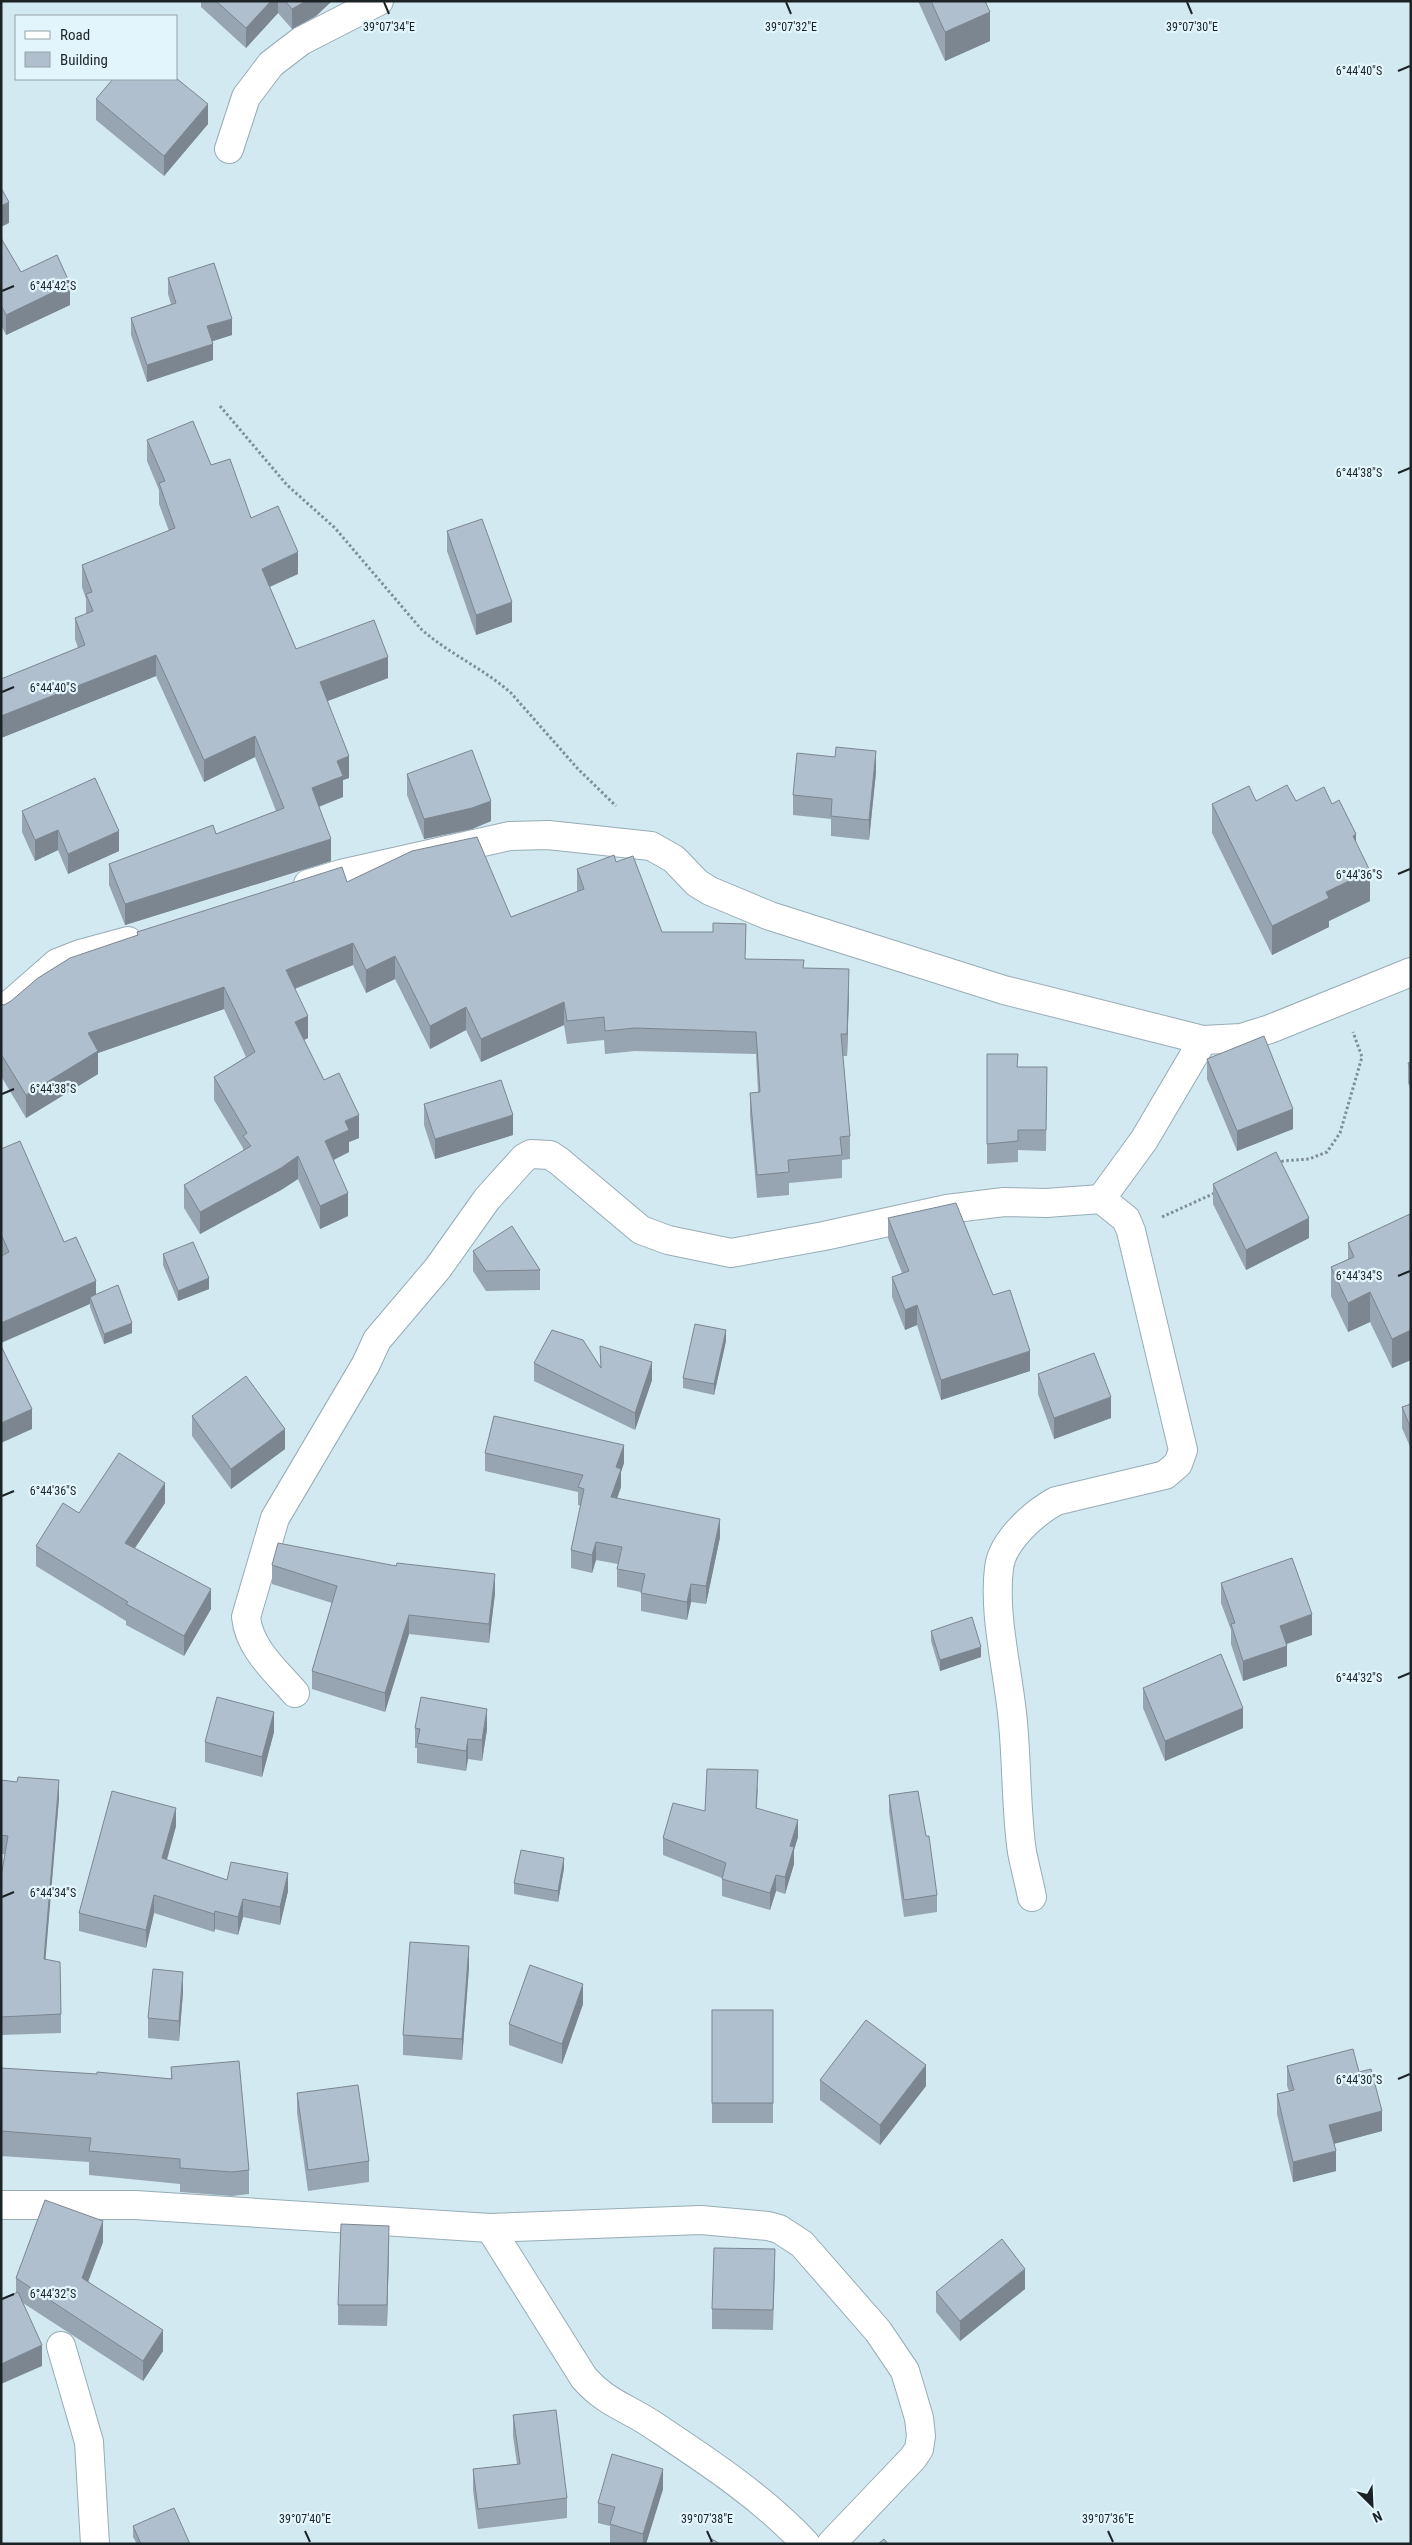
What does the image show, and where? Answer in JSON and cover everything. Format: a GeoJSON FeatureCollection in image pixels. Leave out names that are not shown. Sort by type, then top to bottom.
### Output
{"type":"FeatureCollection","features":[{"type":"Feature","properties":{"kind":"street"},"geometry":{"type":"LineString","coordinates":[[229,149],[246,97],[271,64],[301,41],[379,1]]}},
{"type":"Feature","properties":{"kind":"street"},"geometry":{"type":"LineString","coordinates":[[287,891],[341,874],[510,836],[548,834],[650,846],[674,859],[697,883],[710,891],[770,916],[1004,990],[1203,1040],[1248,1036],[1270,1029],[1411,972]]}},
{"type":"Feature","properties":{"kind":"street"},"geometry":{"type":"LineString","coordinates":[[1,1012],[57,963],[80,954],[148,935]]}},
{"type":"Feature","properties":{"kind":"street"},"geometry":{"type":"LineString","coordinates":[[1101,1199],[1144,1140],[1203,1040]]}},
{"type":"Feature","properties":{"kind":"street"},"geometry":{"type":"LineString","coordinates":[[295,1693],[251,1640],[247,1627],[246,1617],[275,1518],[366,1364],[377,1340],[438,1268],[487,1199],[524,1158],[539,1153],[559,1161],[641,1230],[668,1240],[730,1253],[824,1236],[947,1209],[1004,1202],[1046,1204],[1101,1199],[1126,1219],[1132,1231],[1183,1450],[1178,1464],[1165,1475],[1056,1501],[1040,1510],[1026,1521],[1009,1546],[999,1566],[999,1611],[1013,1722],[1022,1851],[1032,1896]]}},
{"type":"Feature","properties":{"kind":"street"},"geometry":{"type":"LineString","coordinates":[[1,2205],[135,2205],[490,2228],[701,2220],[768,2226],[779,2229],[802,2244],[878,2331],[905,2371],[920,2427],[919,2449],[913,2458],[831,2544]]}},
{"type":"Feature","properties":{"kind":"street"},"geometry":{"type":"LineString","coordinates":[[490,2228],[584,2378],[600,2396],[637,2414],[721,2470],[785,2521],[806,2544]]}},
{"type":"Feature","properties":{"kind":"street"},"geometry":{"type":"LineString","coordinates":[[61,2346],[89,2442],[96,2544]]}},
{"type":"Feature","properties":{"kind":"path"},"geometry":{"type":"LineString","coordinates":[[220,406],[286,484],[334,528],[421,629],[435,642],[500,683],[511,693],[650,846]]}},
{"type":"Feature","properties":{"kind":"path"},"geometry":{"type":"LineString","coordinates":[[1274,1165],[1283,1161],[1309,1159],[1327,1152],[1340,1133],[1362,1057],[1341,1000]]}},
{"type":"Feature","properties":{"kind":"path"},"geometry":{"type":"LineString","coordinates":[[1132,1231],[1223,1189]]}},
{"type":"Feature","properties":{"kind":"building"},"geometry":{"type":"Polygon","coordinates":[[[216,1],[271,1],[246,28],[216,1]]]}},
{"type":"Feature","properties":{"kind":"building"},"geometry":{"type":"Polygon","coordinates":[[[285,1],[306,1],[292,9],[285,1]]]}},
{"type":"Feature","properties":{"kind":"building"},"geometry":{"type":"Polygon","coordinates":[[[931,1],[985,1],[990,12],[945,32],[931,1]]]}},
{"type":"Feature","properties":{"kind":"building"},"geometry":{"type":"Polygon","coordinates":[[[112,80],[178,80],[208,104],[164,156],[96,99],[112,80]]]}},
{"type":"Feature","properties":{"kind":"building"},"geometry":{"type":"Polygon","coordinates":[[[1,188],[9,202],[1,206],[1,188]]]}},
{"type":"Feature","properties":{"kind":"building"},"geometry":{"type":"Polygon","coordinates":[[[1,238],[21,272],[57,255],[70,284],[6,315],[1,305],[1,238]]]}},
{"type":"Feature","properties":{"kind":"building"},"geometry":{"type":"Polygon","coordinates":[[[214,263],[232,319],[207,326],[213,344],[147,365],[131,318],[176,303],[168,278],[214,263]]]}},
{"type":"Feature","properties":{"kind":"building"},"geometry":{"type":"Polygon","coordinates":[[[193,421],[211,465],[230,459],[251,518],[278,506],[298,552],[262,569],[296,649],[374,620],[388,657],[320,682],[349,756],[337,761],[343,776],[312,788],[331,839],[125,904],[109,864],[213,825],[216,834],[284,808],[255,736],[204,760],[156,655],[1,716],[1,679],[85,645],[75,618],[93,611],[86,594],[92,592],[82,565],[175,528],[159,483],[165,481],[147,440],[193,421]]]}},
{"type":"Feature","properties":{"kind":"building"},"geometry":{"type":"Polygon","coordinates":[[[482,519],[512,602],[476,615],[447,531],[482,519]]]}},
{"type":"Feature","properties":{"kind":"building"},"geometry":{"type":"Polygon","coordinates":[[[836,747],[876,751],[869,820],[831,816],[832,799],[793,795],[797,753],[835,757],[836,747]]]}},
{"type":"Feature","properties":{"kind":"building"},"geometry":{"type":"Polygon","coordinates":[[[472,750],[491,801],[472,808],[424,819],[407,774],[472,750]]]}},
{"type":"Feature","properties":{"kind":"building"},"geometry":{"type":"Polygon","coordinates":[[[95,778],[119,831],[68,854],[58,830],[35,840],[22,811],[95,778]]]}},
{"type":"Feature","properties":{"kind":"building"},"geometry":{"type":"Polygon","coordinates":[[[1287,785],[1296,801],[1324,787],[1332,804],[1339,800],[1356,834],[1353,836],[1370,871],[1326,892],[1329,898],[1272,926],[1212,804],[1249,786],[1256,801],[1287,785]]]}},
{"type":"Feature","properties":{"kind":"building"},"geometry":{"type":"Polygon","coordinates":[[[477,837],[511,917],[584,889],[577,869],[614,855],[616,862],[633,856],[662,932],[713,932],[713,923],[746,924],[745,959],[804,960],[803,968],[849,969],[847,1034],[841,1034],[850,1136],[840,1137],[842,1155],[788,1160],[789,1172],[757,1175],[750,1093],[760,1092],[756,1032],[635,1028],[605,1031],[604,1017],[567,1021],[564,1002],[481,1039],[466,1007],[430,1026],[395,956],[366,970],[353,943],[286,970],[308,1016],[295,1022],[324,1080],[339,1073],[359,1115],[345,1121],[349,1130],[325,1141],[348,1193],[320,1206],[298,1156],[281,1168],[200,1212],[184,1185],[251,1146],[243,1136],[247,1133],[214,1077],[255,1052],[224,987],[88,1033],[98,1051],[26,1095],[1,1054],[1,1004],[4,1005],[11,1001],[38,978],[70,958],[138,935],[137,932],[342,867],[347,882],[412,851],[477,837]]]}},
{"type":"Feature","properties":{"kind":"building"},"geometry":{"type":"Polygon","coordinates":[[[1264,1036],[1293,1109],[1237,1131],[1207,1059],[1264,1036]]]}},
{"type":"Feature","properties":{"kind":"building"},"geometry":{"type":"Polygon","coordinates":[[[987,1054],[1018,1054],[1017,1067],[1047,1067],[1046,1130],[1018,1130],[1018,1141],[987,1144],[987,1054]]]}},
{"type":"Feature","properties":{"kind":"building"},"geometry":{"type":"Polygon","coordinates":[[[501,1080],[513,1115],[435,1139],[424,1104],[501,1080]]]}},
{"type":"Feature","properties":{"kind":"building"},"geometry":{"type":"Polygon","coordinates":[[[20,1141],[64,1242],[76,1237],[96,1281],[1,1323],[1,1256],[9,1252],[1,1234],[1,1149],[20,1141]]]}},
{"type":"Feature","properties":{"kind":"building"},"geometry":{"type":"Polygon","coordinates":[[[1276,1152],[1309,1218],[1246,1250],[1213,1184],[1276,1152]]]}},
{"type":"Feature","properties":{"kind":"building"},"geometry":{"type":"Polygon","coordinates":[[[956,1203],[993,1295],[1010,1290],[1030,1351],[941,1380],[917,1305],[905,1310],[892,1277],[909,1271],[888,1218],[956,1203]]]}},
{"type":"Feature","properties":{"kind":"building"},"geometry":{"type":"Polygon","coordinates":[[[1410,1214],[1411,1330],[1392,1339],[1370,1292],[1348,1303],[1331,1267],[1354,1257],[1348,1243],[1410,1214]]]}},
{"type":"Feature","properties":{"kind":"building"},"geometry":{"type":"Polygon","coordinates":[[[512,1226],[540,1270],[486,1271],[473,1251],[512,1226]]]}},
{"type":"Feature","properties":{"kind":"building"},"geometry":{"type":"Polygon","coordinates":[[[193,1242],[209,1278],[178,1291],[163,1254],[193,1242]]]}},
{"type":"Feature","properties":{"kind":"building"},"geometry":{"type":"Polygon","coordinates":[[[118,1285],[132,1323],[104,1334],[90,1297],[118,1285]]]}},
{"type":"Feature","properties":{"kind":"building"},"geometry":{"type":"Polygon","coordinates":[[[695,1324],[726,1330],[714,1384],[683,1378],[695,1324]]]}},
{"type":"Feature","properties":{"kind":"building"},"geometry":{"type":"Polygon","coordinates":[[[552,1330],[583,1340],[601,1368],[600,1346],[652,1362],[635,1413],[534,1363],[552,1330]]]}},
{"type":"Feature","properties":{"kind":"building"},"geometry":{"type":"Polygon","coordinates":[[[1,1346],[32,1409],[1,1423],[1,1346]]]}},
{"type":"Feature","properties":{"kind":"building"},"geometry":{"type":"Polygon","coordinates":[[[1094,1353],[1111,1397],[1054,1418],[1038,1374],[1094,1353]]]}},
{"type":"Feature","properties":{"kind":"building"},"geometry":{"type":"Polygon","coordinates":[[[246,1376],[285,1429],[231,1469],[192,1416],[246,1376]]]}},
{"type":"Feature","properties":{"kind":"building"},"geometry":{"type":"Polygon","coordinates":[[[1411,1404],[1411,1429],[1402,1407],[1411,1404]]]}},
{"type":"Feature","properties":{"kind":"building"},"geometry":{"type":"Polygon","coordinates":[[[494,1416],[624,1445],[616,1467],[621,1469],[611,1497],[720,1519],[706,1586],[691,1584],[687,1602],[641,1593],[645,1574],[617,1569],[622,1547],[596,1542],[592,1555],[571,1550],[584,1489],[578,1487],[583,1475],[485,1453],[494,1416]]]}},
{"type":"Feature","properties":{"kind":"building"},"geometry":{"type":"Polygon","coordinates":[[[119,1453],[165,1483],[125,1543],[211,1589],[184,1636],[126,1604],[128,1602],[36,1546],[63,1503],[79,1513],[119,1453]]]}},
{"type":"Feature","properties":{"kind":"building"},"geometry":{"type":"Polygon","coordinates":[[[278,1543],[396,1566],[397,1563],[495,1574],[489,1624],[409,1615],[385,1693],[312,1671],[337,1586],[272,1565],[278,1543]]]}},
{"type":"Feature","properties":{"kind":"building"},"geometry":{"type":"Polygon","coordinates":[[[1292,1558],[1312,1614],[1280,1626],[1287,1646],[1243,1661],[1231,1624],[1235,1623],[1221,1583],[1292,1558]]]}},
{"type":"Feature","properties":{"kind":"building"},"geometry":{"type":"Polygon","coordinates":[[[972,1617],[981,1647],[940,1660],[931,1631],[972,1617]]]}},
{"type":"Feature","properties":{"kind":"building"},"geometry":{"type":"Polygon","coordinates":[[[1221,1654],[1243,1708],[1165,1741],[1143,1688],[1221,1654]]]}},
{"type":"Feature","properties":{"kind":"building"},"geometry":{"type":"Polygon","coordinates":[[[217,1697],[274,1712],[262,1757],[205,1742],[217,1697]]]}},
{"type":"Feature","properties":{"kind":"building"},"geometry":{"type":"Polygon","coordinates":[[[421,1697],[487,1709],[482,1740],[468,1739],[466,1751],[417,1743],[420,1729],[415,1728],[421,1697]]]}},
{"type":"Feature","properties":{"kind":"building"},"geometry":{"type":"Polygon","coordinates":[[[707,1769],[758,1770],[756,1808],[798,1820],[790,1846],[794,1847],[785,1877],[776,1875],[770,1893],[722,1879],[726,1863],[663,1838],[673,1803],[705,1811],[707,1769]]]}},
{"type":"Feature","properties":{"kind":"building"},"geometry":{"type":"Polygon","coordinates":[[[18,1777],[59,1780],[44,1959],[60,1962],[61,2014],[1,2017],[1,1877],[8,1836],[1,1835],[1,1780],[17,1782],[18,1777]]]}},
{"type":"Feature","properties":{"kind":"building"},"geometry":{"type":"Polygon","coordinates":[[[112,1791],[176,1808],[162,1858],[227,1880],[231,1862],[288,1873],[280,1907],[243,1899],[238,1917],[215,1911],[214,1914],[154,1895],[146,1930],[79,1913],[112,1791]]]}},
{"type":"Feature","properties":{"kind":"building"},"geometry":{"type":"Polygon","coordinates":[[[918,1791],[926,1836],[929,1836],[937,1895],[904,1900],[889,1795],[918,1791]]]}},
{"type":"Feature","properties":{"kind":"building"},"geometry":{"type":"Polygon","coordinates":[[[521,1850],[564,1858],[558,1891],[514,1883],[521,1850]]]}},
{"type":"Feature","properties":{"kind":"building"},"geometry":{"type":"Polygon","coordinates":[[[410,1942],[469,1946],[462,2039],[403,2035],[410,1942]]]}},
{"type":"Feature","properties":{"kind":"building"},"geometry":{"type":"Polygon","coordinates":[[[530,1965],[583,1984],[562,2044],[509,2024],[530,1965]]]}},
{"type":"Feature","properties":{"kind":"building"},"geometry":{"type":"Polygon","coordinates":[[[153,1969],[183,1972],[179,2021],[148,2018],[153,1969]]]}},
{"type":"Feature","properties":{"kind":"building"},"geometry":{"type":"Polygon","coordinates":[[[712,2010],[773,2010],[773,2103],[712,2103],[712,2010]]]}},
{"type":"Feature","properties":{"kind":"building"},"geometry":{"type":"Polygon","coordinates":[[[866,2020],[926,2065],[880,2125],[820,2080],[866,2020]]]}},
{"type":"Feature","properties":{"kind":"building"},"geometry":{"type":"Polygon","coordinates":[[[1353,2049],[1359,2072],[1371,2069],[1382,2111],[1329,2125],[1336,2151],[1293,2162],[1277,2094],[1294,2090],[1287,2066],[1353,2049]]]}},
{"type":"Feature","properties":{"kind":"building"},"geometry":{"type":"Polygon","coordinates":[[[239,2061],[249,2170],[232,2172],[180,2168],[180,2159],[89,2151],[91,2138],[1,2131],[1,2068],[97,2074],[97,2072],[172,2079],[171,2067],[239,2061]]]}},
{"type":"Feature","properties":{"kind":"building"},"geometry":{"type":"Polygon","coordinates":[[[358,2085],[369,2161],[308,2170],[297,2093],[358,2085]]]}},
{"type":"Feature","properties":{"kind":"building"},"geometry":{"type":"Polygon","coordinates":[[[45,2200],[103,2221],[82,2278],[163,2330],[143,2361],[16,2278],[45,2200]]]}},
{"type":"Feature","properties":{"kind":"building"},"geometry":{"type":"Polygon","coordinates":[[[341,2224],[389,2226],[387,2305],[338,2305],[341,2224]]]}},
{"type":"Feature","properties":{"kind":"building"},"geometry":{"type":"Polygon","coordinates":[[[1002,2239],[1025,2269],[960,2321],[936,2292],[1002,2239]]]}},
{"type":"Feature","properties":{"kind":"building"},"geometry":{"type":"Polygon","coordinates":[[[714,2248],[775,2249],[773,2310],[712,2309],[714,2248]]]}},
{"type":"Feature","properties":{"kind":"building"},"geometry":{"type":"Polygon","coordinates":[[[18,2292],[42,2345],[1,2364],[1,2300],[18,2292]]]}},
{"type":"Feature","properties":{"kind":"building"},"geometry":{"type":"Polygon","coordinates":[[[556,2410],[567,2498],[478,2509],[473,2469],[520,2464],[513,2415],[556,2410]]]}},
{"type":"Feature","properties":{"kind":"building"},"geometry":{"type":"Polygon","coordinates":[[[612,2454],[663,2469],[643,2534],[610,2524],[615,2507],[598,2503],[612,2454]]]}},
{"type":"Feature","properties":{"kind":"building"},"geometry":{"type":"Polygon","coordinates":[[[174,2508],[190,2544],[141,2544],[133,2526],[174,2508]]]}},
{"type":"Feature","properties":{"kind":"building"},"geometry":{"type":"Polygon","coordinates":[[[712,2539],[720,2544],[709,2544],[712,2539]]]}},
{"type":"Feature","properties":{"kind":"building"},"geometry":{"type":"Polygon","coordinates":[[[884,2539],[888,2544],[878,2544],[884,2539]]]}}]}
